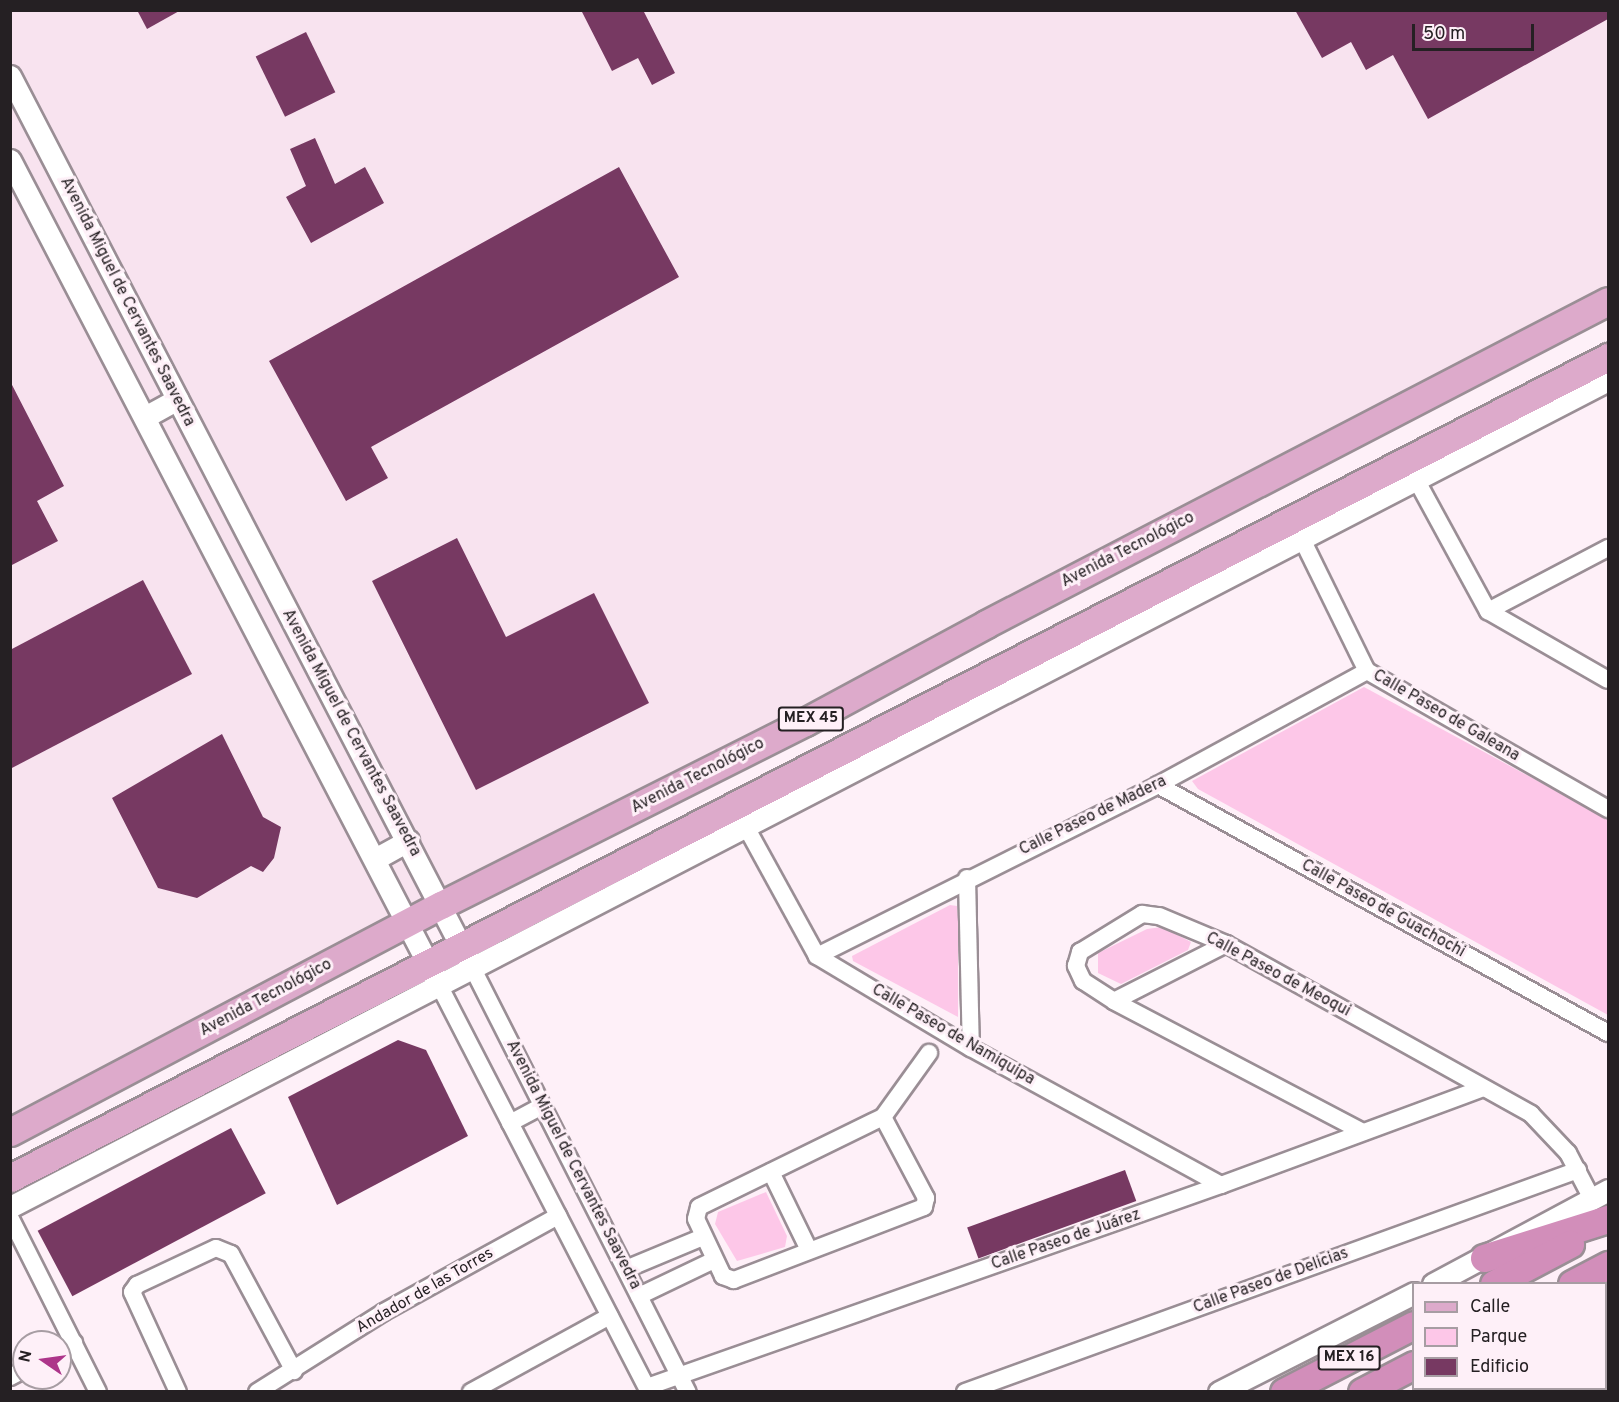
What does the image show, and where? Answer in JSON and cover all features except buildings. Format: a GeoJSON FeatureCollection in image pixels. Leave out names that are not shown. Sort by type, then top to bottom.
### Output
{"type":"FeatureCollection","features":[{"type":"Feature","properties":{"kind":"highway"},"geometry":{"type":"LineString","coordinates":[[1484,1258],[1603,1203]]}},
{"type":"Feature","properties":{"kind":"highway"},"geometry":{"type":"LineString","coordinates":[[1498,1282],[1608,1224]]}},
{"type":"Feature","properties":{"kind":"highway"},"geometry":{"type":"LineString","coordinates":[[1576,1282],[1608,1265]]}},
{"type":"Feature","properties":{"kind":"highway","name":"MEX 16"},"geometry":{"type":"LineString","coordinates":[[1284,1392],[1412,1326]]}},
{"type":"Feature","properties":{"kind":"highway","name":"MEX 16"},"geometry":{"type":"LineString","coordinates":[[1362,1392],[1412,1366]]}},
{"type":"Feature","properties":{"kind":"main road","name":"Avenida Tecnológico"},"geometry":{"type":"LineString","coordinates":[[10,1132],[441,905],[805,722],[997,618],[1608,301]]}},
{"type":"Feature","properties":{"kind":"main road","name":"MEX 45"},"geometry":{"type":"LineString","coordinates":[[10,1178],[434,976],[1411,470],[1608,357]]}},
{"type":"Feature","properties":{"kind":"street","name":"Avenida Miguel de Cervantes Saavedra"},"geometry":{"type":"LineString","coordinates":[[10,76],[441,905],[688,1392]]}},
{"type":"Feature","properties":{"kind":"street"},"geometry":{"type":"LineString","coordinates":[[10,160],[375,859],[406,924],[648,1389]]}},
{"type":"Feature","properties":{"kind":"street"},"geometry":{"type":"LineString","coordinates":[[1608,380],[1411,470],[1488,612],[1608,680]]}},
{"type":"Feature","properties":{"kind":"street"},"geometry":{"type":"LineString","coordinates":[[145,417],[177,399]]}},
{"type":"Feature","properties":{"kind":"street"},"geometry":{"type":"LineString","coordinates":[[467,958],[745,825],[1297,529]]}},
{"type":"Feature","properties":{"kind":"street","name":"Calle Paseo de Galeana"},"geometry":{"type":"LineString","coordinates":[[1297,529],[1367,671],[1608,809]]}},
{"type":"Feature","properties":{"kind":"street"},"geometry":{"type":"LineString","coordinates":[[1488,612],[1605,555]]}},
{"type":"Feature","properties":{"kind":"street","name":"Calle Paseo de Madera"},"geometry":{"type":"LineString","coordinates":[[817,956],[967,878],[1158,784],[1367,671]]}},
{"type":"Feature","properties":{"kind":"street","name":"Calle Paseo de Guachochi"},"geometry":{"type":"LineString","coordinates":[[1158,784],[1608,1033]]}},
{"type":"Feature","properties":{"kind":"street"},"geometry":{"type":"LineString","coordinates":[[745,825],[817,956]]}},
{"type":"Feature","properties":{"kind":"street"},"geometry":{"type":"LineString","coordinates":[[375,859],[408,841]]}},
{"type":"Feature","properties":{"kind":"street"},"geometry":{"type":"LineString","coordinates":[[967,878],[971,1048]]}},
{"type":"Feature","properties":{"kind":"street","name":"Calle Paseo de Meoqui"},"geometry":{"type":"LineString","coordinates":[[1363,1132],[1114,1001],[1083,981],[1077,959],[1084,946],[1134,916],[1159,916],[1226,944],[1483,1088],[1546,1126],[1603,1203]]}},
{"type":"Feature","properties":{"kind":"street"},"geometry":{"type":"LineString","coordinates":[[1114,1001],[1226,944]]}},
{"type":"Feature","properties":{"kind":"street","name":"Calle Paseo de Namiquipa"},"geometry":{"type":"LineString","coordinates":[[817,956],[971,1048],[1221,1185]]}},
{"type":"Feature","properties":{"kind":"street"},"geometry":{"type":"LineString","coordinates":[[10,1208],[434,976]]}},
{"type":"Feature","properties":{"kind":"street"},"geometry":{"type":"LineString","coordinates":[[883,1117],[926,1198],[924,1207],[734,1280],[723,1276],[703,1237],[695,1215],[699,1208],[883,1117],[929,1053]]}},
{"type":"Feature","properties":{"kind":"street","name":"Calle Paseo de Juárez"},"geometry":{"type":"LineString","coordinates":[[648,1389],[1221,1185],[1483,1088]]}},
{"type":"Feature","properties":{"kind":"street"},"geometry":{"type":"LineString","coordinates":[[510,1123],[543,1106]]}},
{"type":"Feature","properties":{"kind":"street","name":"Calle Paseo de Delicias"},"geometry":{"type":"LineString","coordinates":[[965,1392],[1578,1170]]}},
{"type":"Feature","properties":{"kind":"street"},"geometry":{"type":"LineString","coordinates":[[771,1172],[809,1250]]}},
{"type":"Feature","properties":{"kind":"street","name":"Andador de las Torres"},"geometry":{"type":"LineString","coordinates":[[257,1392],[294,1371],[384,1312],[558,1216]]}},
{"type":"Feature","properties":{"kind":"street"},"geometry":{"type":"LineString","coordinates":[[10,1217],[60,1330]]}},
{"type":"Feature","properties":{"kind":"street"},"geometry":{"type":"LineString","coordinates":[[626,1269],[703,1237]]}},
{"type":"Feature","properties":{"kind":"street"},"geometry":{"type":"LineString","coordinates":[[178,1392],[132,1292],[137,1285],[216,1248],[231,1254],[294,1371]]}},
{"type":"Feature","properties":{"kind":"street"},"geometry":{"type":"LineString","coordinates":[[1437,1282],[1484,1258]]}},
{"type":"Feature","properties":{"kind":"street"},"geometry":{"type":"LineString","coordinates":[[639,1296],[714,1260]]}},
{"type":"Feature","properties":{"kind":"street"},"geometry":{"type":"LineString","coordinates":[[1218,1392],[1412,1294]]}},
{"type":"Feature","properties":{"kind":"street"},"geometry":{"type":"LineString","coordinates":[[471,1392],[610,1316]]}},
{"type":"Feature","properties":{"kind":"street"},"geometry":{"type":"LineString","coordinates":[[72,1353],[98,1392]]}},
{"type":"Feature","properties":{"kind":"shaded area"},"geometry":{"type":"Polygon","coordinates":[[[11,11],[1608,11],[1608,291],[11,1126],[11,11]]]}},
{"type":"Feature","properties":{"kind":"green space"},"geometry":{"type":"Polygon","coordinates":[[[1364,687],[1608,819],[1608,1015],[1198,789],[1192,781],[1364,687]]]}},
{"type":"Feature","properties":{"kind":"green space"},"geometry":{"type":"Polygon","coordinates":[[[950,905],[957,906],[958,916],[958,1017],[853,961],[852,956],[950,905]]]}},
{"type":"Feature","properties":{"kind":"green space"},"geometry":{"type":"Polygon","coordinates":[[[1162,927],[1191,942],[1188,950],[1121,984],[1098,973],[1098,953],[1147,929],[1162,927]]]}},
{"type":"Feature","properties":{"kind":"green space"},"geometry":{"type":"Polygon","coordinates":[[[766,1192],[787,1236],[785,1247],[737,1261],[715,1224],[718,1212],[766,1192]]]}}]}
